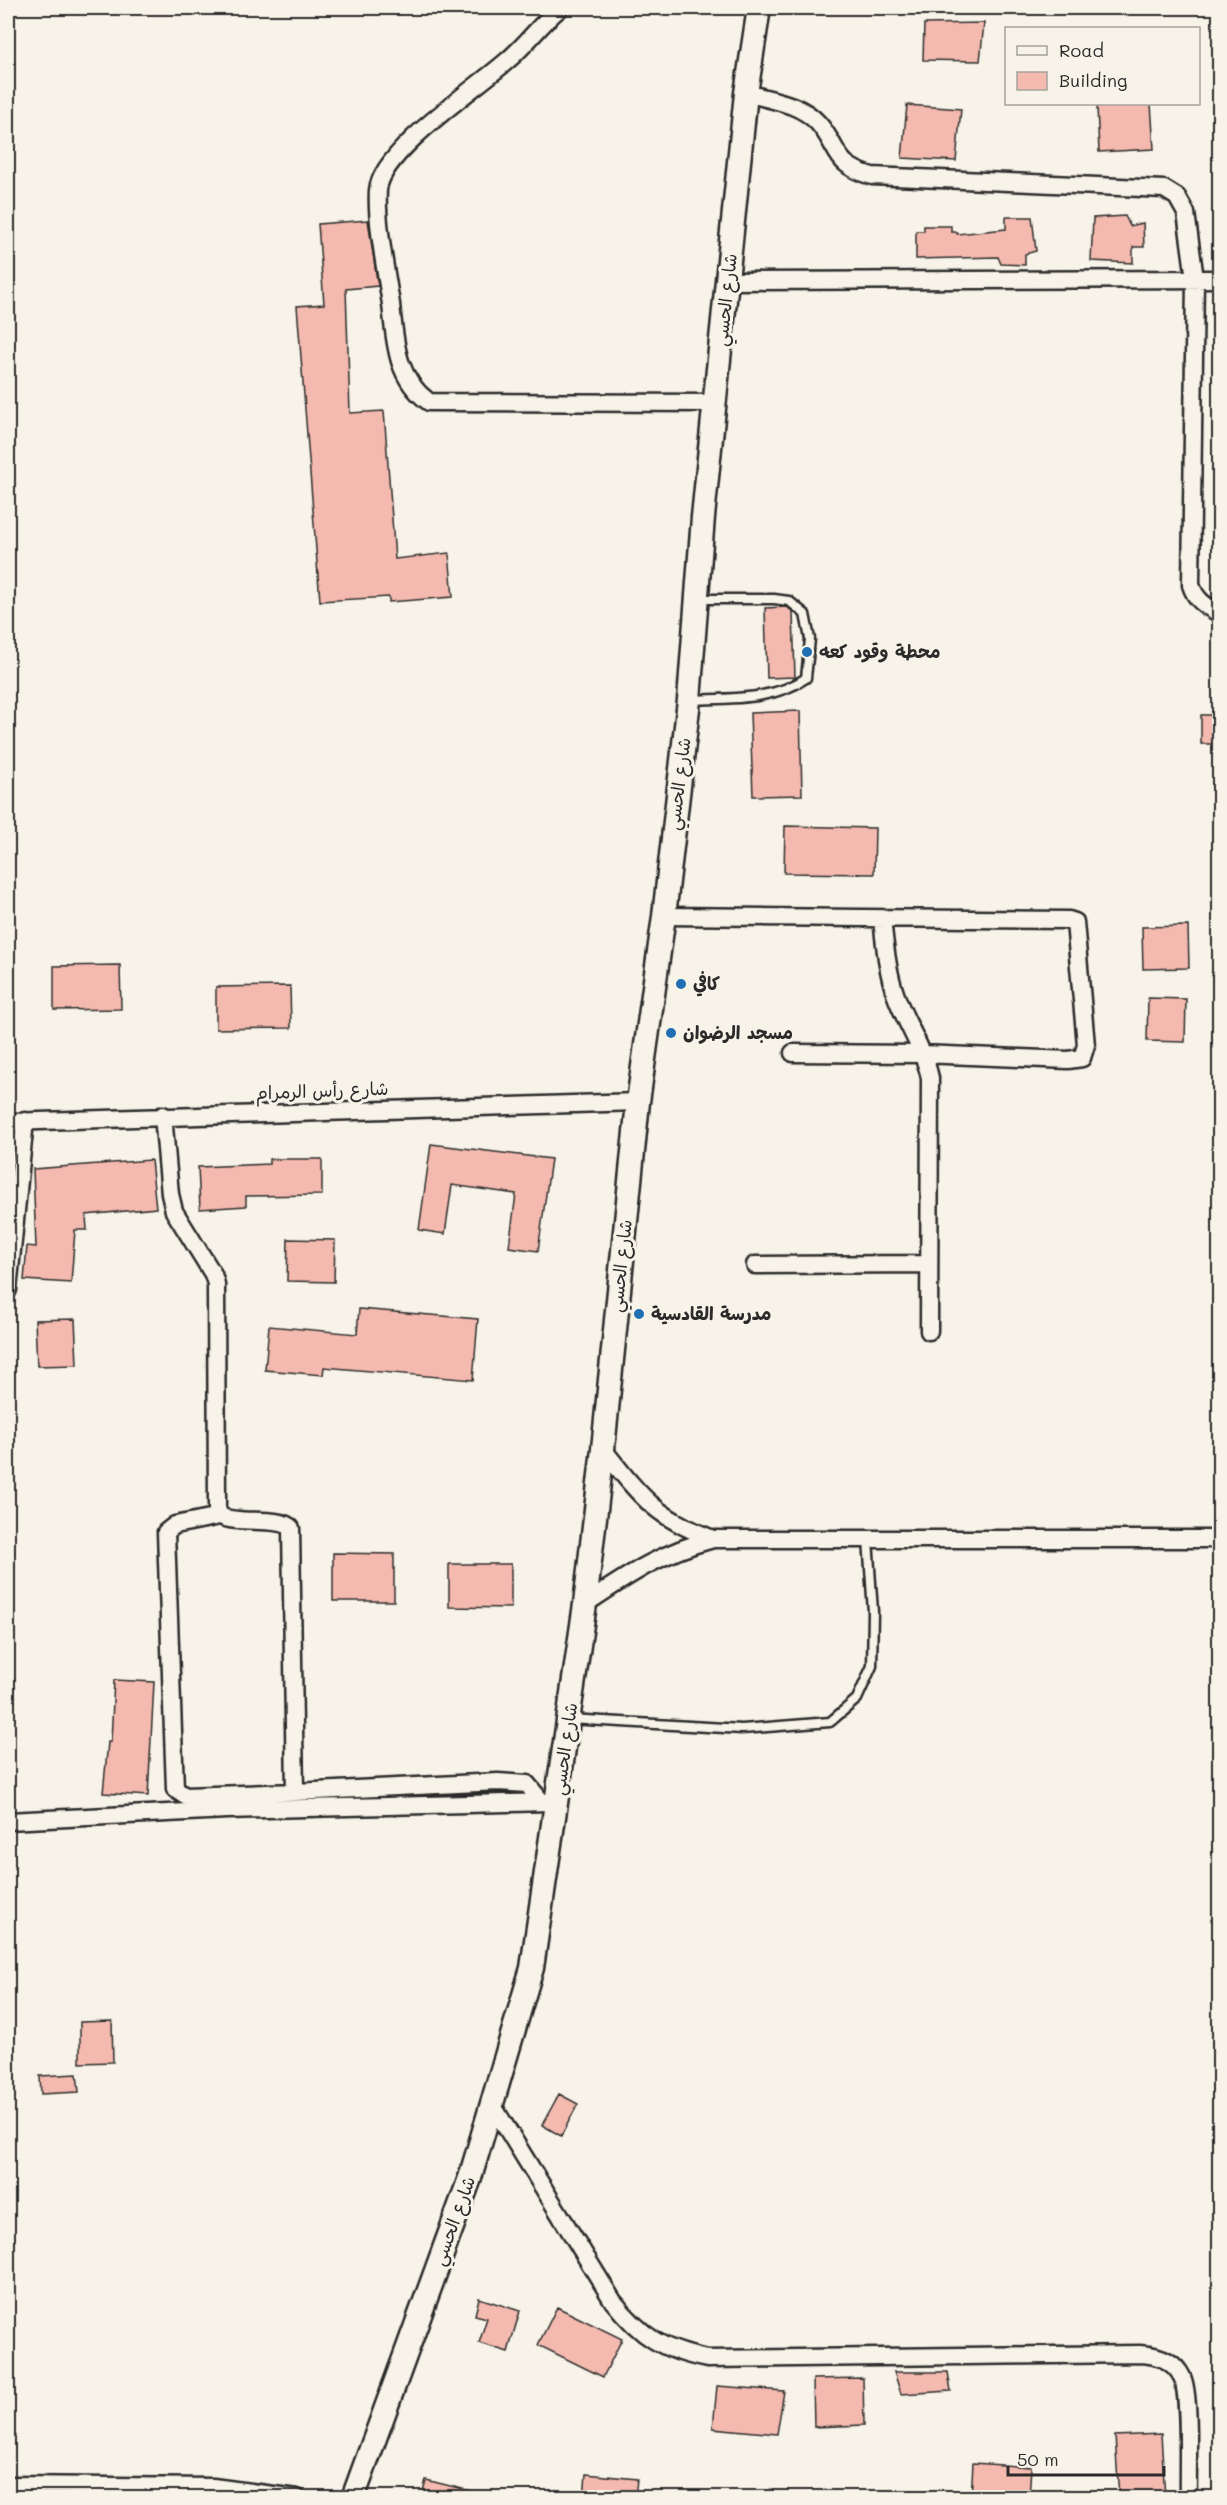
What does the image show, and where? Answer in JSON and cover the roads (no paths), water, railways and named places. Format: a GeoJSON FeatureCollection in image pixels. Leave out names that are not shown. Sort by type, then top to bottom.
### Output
{"type":"FeatureCollection","features":[{"type":"Feature","properties":{"kind":"street"},"geometry":{"type":"LineString","coordinates":[[560,8],[509,59],[427,125],[385,169],[378,189],[396,350],[412,390],[429,402],[715,403]]}},
{"type":"Feature","properties":{"kind":"street","name":"شارع الحسي"},"geometry":{"type":"LineString","coordinates":[[353,2498],[470,2178],[532,1968],[550,1802],[569,1719],[603,1449],[638,1102],[664,916],[689,700],[695,599],[746,93],[759,8]]}},
{"type":"Feature","properties":{"kind":"street"},"geometry":{"type":"LineString","coordinates":[[746,93],[795,106],[818,123],[840,158],[852,170],[872,176],[1164,189],[1177,197],[1186,213],[1195,279],[1191,585],[1194,596],[1204,606],[1220,614]]}},
{"type":"Feature","properties":{"kind":"street"},"geometry":{"type":"LineString","coordinates":[[728,280],[1220,279]]}},
{"type":"Feature","properties":{"kind":"street"},"geometry":{"type":"LineString","coordinates":[[664,916],[1070,920],[1075,922],[1086,1045],[1082,1058],[1068,1060],[922,1054],[793,1053]]}},
{"type":"Feature","properties":{"kind":"street"},"geometry":{"type":"LineString","coordinates":[[882,919],[886,957],[896,996],[922,1054],[930,1078],[929,1331]]}},
{"type":"Feature","properties":{"kind":"street","name":"شارع رأس الرمرام"},"geometry":{"type":"LineString","coordinates":[[8,1122],[638,1102]]}},
{"type":"Feature","properties":{"kind":"street"},"geometry":{"type":"LineString","coordinates":[[163,1116],[170,1194],[174,1211],[213,1274],[216,1284],[217,1509],[220,1516],[228,1521],[283,1523],[291,1528],[295,1792]]}},
{"type":"Feature","properties":{"kind":"street"},"geometry":{"type":"LineString","coordinates":[[8,1290],[25,1121]]}},
{"type":"Feature","properties":{"kind":"street"},"geometry":{"type":"LineString","coordinates":[[755,1265],[929,1264]]}},
{"type":"Feature","properties":{"kind":"street"},"geometry":{"type":"LineString","coordinates":[[603,1449],[640,1495],[662,1515],[685,1528],[713,1539]]}},
{"type":"Feature","properties":{"kind":"street"},"geometry":{"type":"LineString","coordinates":[[220,1516],[175,1525],[166,1532],[165,1555],[175,1790],[185,1796],[227,1802],[550,1802]]}},
{"type":"Feature","properties":{"kind":"street"},"geometry":{"type":"LineString","coordinates":[[585,1604],[648,1562],[680,1548],[713,1539],[1220,1539]]}},
{"type":"Feature","properties":{"kind":"street"},"geometry":{"type":"LineString","coordinates":[[8,1821],[227,1802],[295,1792],[498,1782],[528,1784],[550,1802]]}},
{"type":"Feature","properties":{"kind":"street"},"geometry":{"type":"LineString","coordinates":[[493,2106],[613,2301],[631,2323],[653,2341],[679,2353],[707,2359],[1140,2354],[1160,2356],[1176,2367],[1185,2385],[1188,2498]]}},
{"type":"Feature","properties":{"kind":"street"},"geometry":{"type":"LineString","coordinates":[[8,2485],[33,2491],[213,2487],[297,2498]]}},
{"type":"Feature","properties":{"kind":"lane"},"geometry":{"type":"LineString","coordinates":[[689,700],[763,696],[794,687],[806,678],[810,639],[805,614],[789,601],[695,599]]}},
{"type":"Feature","properties":{"kind":"lane"},"geometry":{"type":"LineString","coordinates":[[569,1719],[742,1729],[830,1722],[857,1699],[872,1666],[873,1612],[868,1539]]}},
{"type":"Feature","properties":{"kind":"place","name":"محطة وقود كعه"},"geometry":{"type":"Point","coordinates":[807,652]}},
{"type":"Feature","properties":{"kind":"place","name":"كافي"},"geometry":{"type":"Point","coordinates":[681,984]}},
{"type":"Feature","properties":{"kind":"place","name":"مسجد الرضوان"},"geometry":{"type":"Point","coordinates":[671,1033]}},
{"type":"Feature","properties":{"kind":"place","name":"مدرسة القادسية"},"geometry":{"type":"Point","coordinates":[639,1314]}}]}
